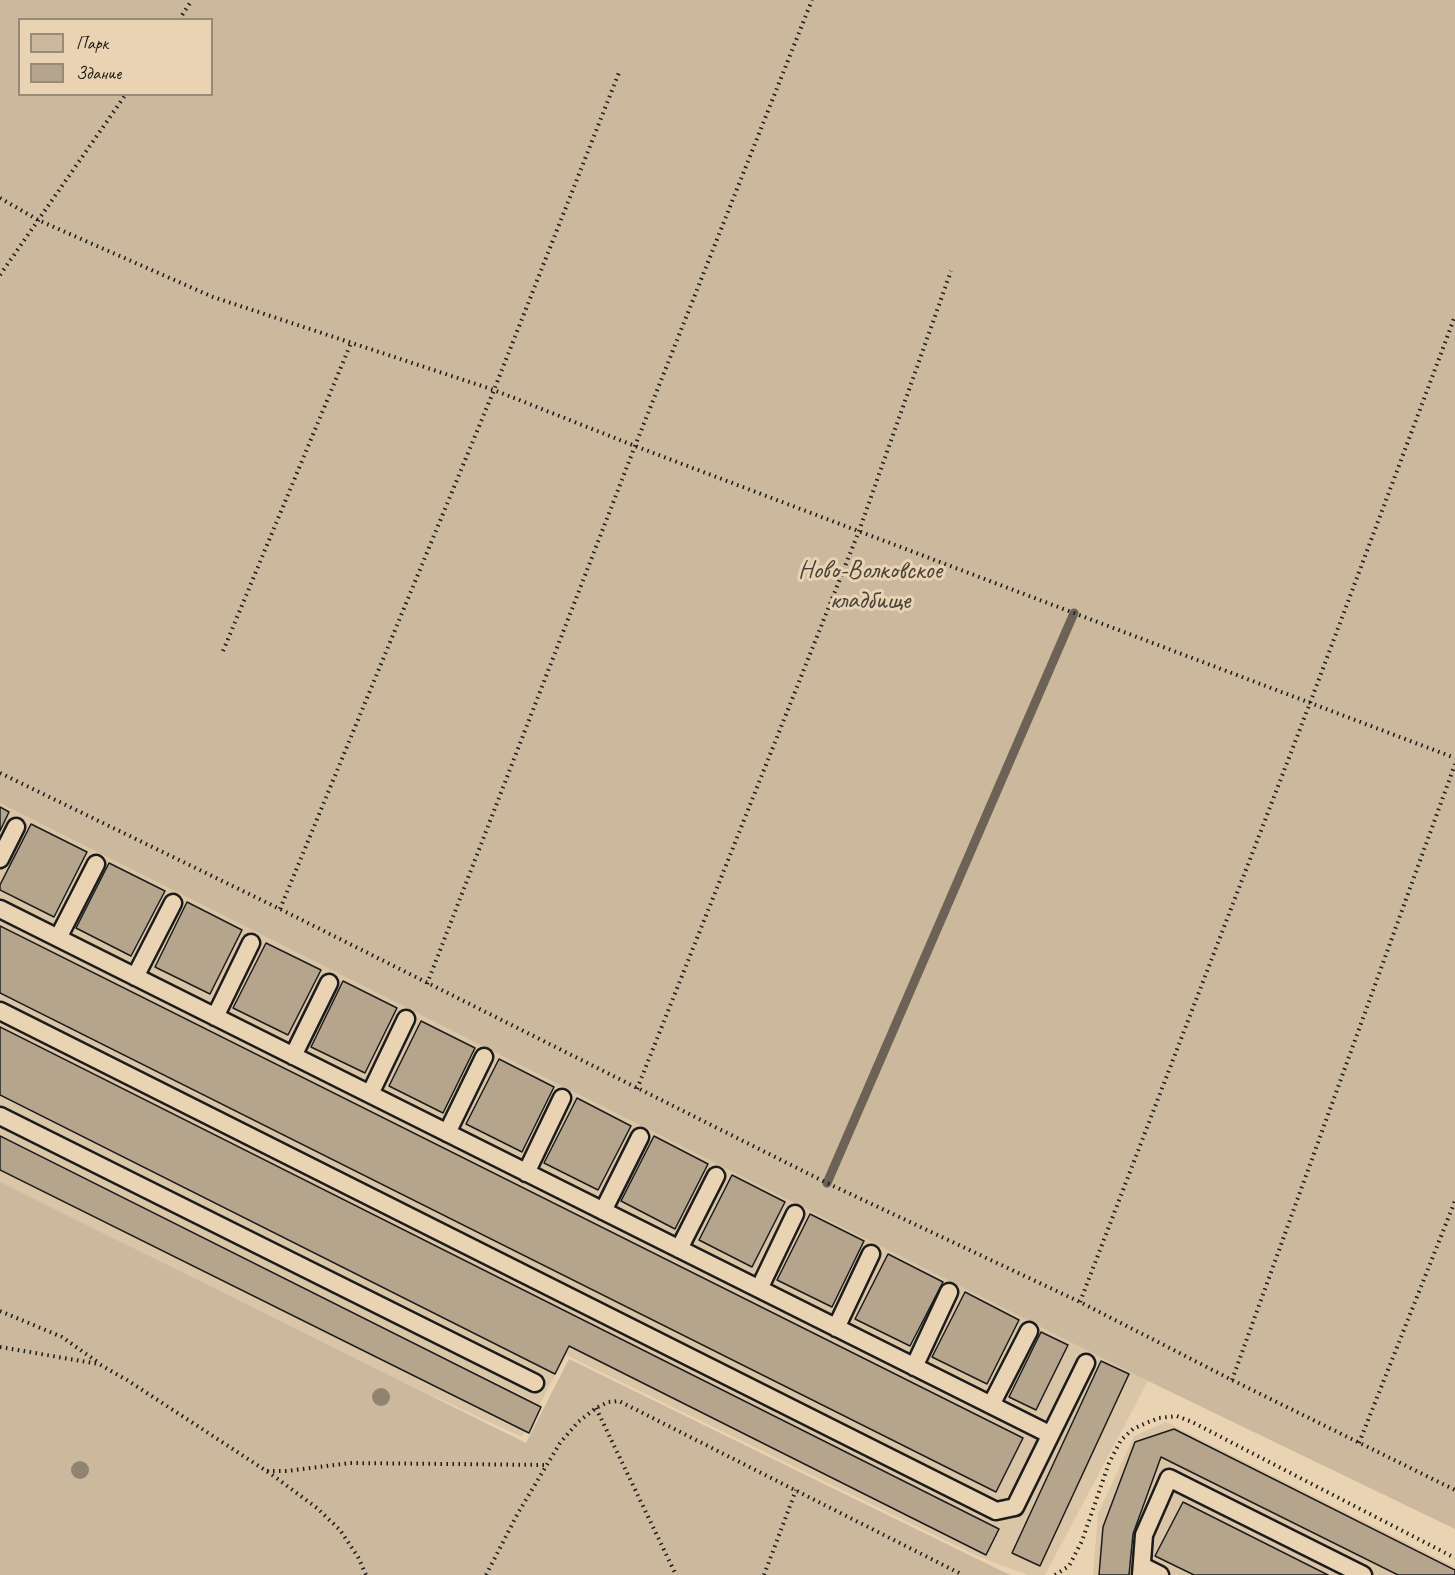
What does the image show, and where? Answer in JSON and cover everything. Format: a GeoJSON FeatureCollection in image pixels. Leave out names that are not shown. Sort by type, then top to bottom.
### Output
{"type":"FeatureCollection","features":[{"type":"Feature","properties":{"kind":"lane"},"geometry":{"type":"LineString","coordinates":[[0,859],[16,827]]}},
{"type":"Feature","properties":{"kind":"lane"},"geometry":{"type":"LineString","coordinates":[[58,938],[96,864]]}},
{"type":"Feature","properties":{"kind":"lane"},"geometry":{"type":"LineString","coordinates":[[135,977],[173,903]]}},
{"type":"Feature","properties":{"kind":"lane"},"geometry":{"type":"LineString","coordinates":[[0,909],[1049,1434]]}},
{"type":"Feature","properties":{"kind":"lane"},"geometry":{"type":"LineString","coordinates":[[215,1017],[251,943]]}},
{"type":"Feature","properties":{"kind":"lane"},"geometry":{"type":"LineString","coordinates":[[293,1056],[329,983]]}},
{"type":"Feature","properties":{"kind":"lane"},"geometry":{"type":"LineString","coordinates":[[0,1011],[996,1511],[1014,1507],[1086,1363]]}},
{"type":"Feature","properties":{"kind":"lane"},"geometry":{"type":"LineString","coordinates":[[370,1094],[406,1019]]}},
{"type":"Feature","properties":{"kind":"lane"},"geometry":{"type":"LineString","coordinates":[[447,1133],[484,1058]]}},
{"type":"Feature","properties":{"kind":"lane"},"geometry":{"type":"LineString","coordinates":[[526,1173],[562,1098]]}},
{"type":"Feature","properties":{"kind":"lane"},"geometry":{"type":"LineString","coordinates":[[0,1116],[535,1383]]}},
{"type":"Feature","properties":{"kind":"lane"},"geometry":{"type":"LineString","coordinates":[[603,1211],[640,1137]]}},
{"type":"Feature","properties":{"kind":"lane"},"geometry":{"type":"LineString","coordinates":[[679,1249],[716,1176]]}},
{"type":"Feature","properties":{"kind":"lane"},"geometry":{"type":"LineString","coordinates":[[759,1289],[795,1214]]}},
{"type":"Feature","properties":{"kind":"lane"},"geometry":{"type":"LineString","coordinates":[[836,1328],[871,1254]]}},
{"type":"Feature","properties":{"kind":"lane"},"geometry":{"type":"LineString","coordinates":[[914,1367],[949,1292]]}},
{"type":"Feature","properties":{"kind":"lane"},"geometry":{"type":"LineString","coordinates":[[991,1405],[1029,1331]]}},
{"type":"Feature","properties":{"kind":"lane"},"geometry":{"type":"LineString","coordinates":[[1160,1575],[1142,1570],[1144,1535],[1169,1478],[1362,1575]]}},
{"type":"Feature","properties":{"kind":"path"},"geometry":{"type":"LineString","coordinates":[[179,18],[192,0]]}},
{"type":"Feature","properties":{"kind":"path"},"geometry":{"type":"LineString","coordinates":[[427,984],[634,446],[812,0]]}},
{"type":"Feature","properties":{"kind":"path"},"geometry":{"type":"LineString","coordinates":[[280,909],[494,390],[620,70]]}},
{"type":"Feature","properties":{"kind":"path"},"geometry":{"type":"LineString","coordinates":[[0,274],[125,96]]}},
{"type":"Feature","properties":{"kind":"path"},"geometry":{"type":"LineString","coordinates":[[0,198],[38,220],[213,297],[494,390],[634,446],[1455,758]]}},
{"type":"Feature","properties":{"kind":"path"},"geometry":{"type":"LineString","coordinates":[[637,1089],[859,531],[951,271]]}},
{"type":"Feature","properties":{"kind":"path"},"geometry":{"type":"LineString","coordinates":[[1080,1302],[1310,703],[1455,316]]}},
{"type":"Feature","properties":{"kind":"path"},"geometry":{"type":"LineString","coordinates":[[223,651],[351,343]]}},
{"type":"Feature","properties":{"kind":"path"},"geometry":{"type":"LineString","coordinates":[[1232,1380],[1455,764]]}},
{"type":"Feature","properties":{"kind":"path"},"geometry":{"type":"LineString","coordinates":[[0,773],[280,909],[827,1183],[1080,1302],[1455,1490]]}},
{"type":"Feature","properties":{"kind":"path"},"geometry":{"type":"LineString","coordinates":[[1359,1443],[1455,1201]]}},
{"type":"Feature","properties":{"kind":"path"},"geometry":{"type":"LineString","coordinates":[[0,1311],[62,1337],[99,1364],[266,1471],[317,1508],[340,1530],[358,1557],[366,1575]]}},
{"type":"Feature","properties":{"kind":"path"},"geometry":{"type":"LineString","coordinates":[[0,1347],[99,1364]]}},
{"type":"Feature","properties":{"kind":"path"},"geometry":{"type":"LineString","coordinates":[[486,1575],[546,1465],[578,1422],[596,1408],[608,1402],[619,1401],[963,1575]]}},
{"type":"Feature","properties":{"kind":"path"},"geometry":{"type":"LineString","coordinates":[[596,1408],[676,1575]]}},
{"type":"Feature","properties":{"kind":"path"},"geometry":{"type":"LineString","coordinates":[[266,1471],[287,1471],[350,1463],[546,1465]]}},
{"type":"Feature","properties":{"kind":"path"},"geometry":{"type":"LineString","coordinates":[[764,1575],[796,1490]]}},
{"type":"Feature","properties":{"kind":"shaded area"},"geometry":{"type":"Polygon","coordinates":[[[0,803],[1148,1381],[1045,1575],[1028,1575],[979,1557],[566,1355],[522,1437],[0,1196],[0,803]]]}},
{"type":"Feature","properties":{"kind":"shaded area"},"geometry":{"type":"Polygon","coordinates":[[[1166,1422],[1455,1567],[1455,1575],[1093,1575],[1098,1514],[1134,1436],[1166,1422]]]}},
{"type":"Feature","properties":{"kind":"green space","name":"Ново-Волковское кладбище"},"geometry":{"type":"Polygon","coordinates":[[[0,0],[1455,0],[1455,1529],[1148,1381],[0,803],[0,0]]]}},
{"type":"Feature","properties":{"kind":"green space"},"geometry":{"type":"Polygon","coordinates":[[[0,1182],[526,1443],[569,1359],[1010,1575],[0,1575],[0,1182]]]}},
{"type":"Feature","properties":{"kind":"building"},"geometry":{"type":"Polygon","coordinates":[[[0,807],[9,812],[0,831],[0,807]]]}},
{"type":"Feature","properties":{"kind":"building"},"geometry":{"type":"Polygon","coordinates":[[[31,824],[87,852],[54,917],[0,890],[0,885],[31,824]]]}},
{"type":"Feature","properties":{"kind":"building"},"geometry":{"type":"Polygon","coordinates":[[[109,863],[165,891],[131,956],[76,928],[109,863]]]}},
{"type":"Feature","properties":{"kind":"building"},"geometry":{"type":"Polygon","coordinates":[[[187,902],[242,930],[210,994],[155,967],[187,902]]]}},
{"type":"Feature","properties":{"kind":"building"},"geometry":{"type":"Polygon","coordinates":[[[0,926],[1023,1438],[996,1492],[0,993],[0,926]]]}},
{"type":"Feature","properties":{"kind":"building"},"geometry":{"type":"Polygon","coordinates":[[[266,943],[321,970],[288,1035],[233,1008],[266,943]]]}},
{"type":"Feature","properties":{"kind":"building"},"geometry":{"type":"Polygon","coordinates":[[[343,981],[397,1008],[365,1073],[311,1047],[343,981]]]}},
{"type":"Feature","properties":{"kind":"building"},"geometry":{"type":"Polygon","coordinates":[[[421,1021],[475,1048],[443,1113],[389,1086],[421,1021]]]}},
{"type":"Feature","properties":{"kind":"building"},"geometry":{"type":"Polygon","coordinates":[[[0,1027],[999,1529],[986,1555],[569,1346],[555,1374],[0,1095],[0,1027]]]}},
{"type":"Feature","properties":{"kind":"building"},"geometry":{"type":"Polygon","coordinates":[[[499,1059],[554,1087],[522,1152],[466,1124],[499,1059]]]}},
{"type":"Feature","properties":{"kind":"building"},"geometry":{"type":"Polygon","coordinates":[[[577,1098],[631,1126],[598,1190],[544,1163],[577,1098]]]}},
{"type":"Feature","properties":{"kind":"building"},"geometry":{"type":"Polygon","coordinates":[[[0,1136],[541,1407],[529,1433],[0,1170],[0,1136]]]}},
{"type":"Feature","properties":{"kind":"building"},"geometry":{"type":"Polygon","coordinates":[[[654,1136],[708,1164],[675,1229],[621,1201],[654,1136]]]}},
{"type":"Feature","properties":{"kind":"building"},"geometry":{"type":"Polygon","coordinates":[[[732,1175],[785,1202],[752,1267],[699,1240],[732,1175]]]}},
{"type":"Feature","properties":{"kind":"building"},"geometry":{"type":"Polygon","coordinates":[[[810,1214],[864,1241],[832,1307],[777,1280],[810,1214]]]}},
{"type":"Feature","properties":{"kind":"building"},"geometry":{"type":"Polygon","coordinates":[[[888,1254],[943,1282],[910,1346],[855,1319],[888,1254]]]}},
{"type":"Feature","properties":{"kind":"building"},"geometry":{"type":"Polygon","coordinates":[[[965,1292],[1019,1320],[987,1384],[932,1357],[965,1292]]]}},
{"type":"Feature","properties":{"kind":"building"},"geometry":{"type":"Polygon","coordinates":[[[1041,1332],[1068,1345],[1036,1410],[1009,1397],[1041,1332]]]}},
{"type":"Feature","properties":{"kind":"building"},"geometry":{"type":"Polygon","coordinates":[[[1101,1361],[1129,1374],[1040,1566],[1012,1553],[1101,1361]]]}},
{"type":"Feature","properties":{"kind":"building"},"geometry":{"type":"Polygon","coordinates":[[[1174,1429],[1455,1570],[1455,1575],[1398,1575],[1161,1457],[1133,1534],[1129,1575],[1099,1575],[1103,1527],[1135,1442],[1174,1429]]]}},
{"type":"Feature","properties":{"kind":"building"},"geometry":{"type":"Polygon","coordinates":[[[1183,1502],[1328,1575],[1194,1575],[1155,1556],[1183,1502]]]}},
{"type":"Feature","properties":{"kind":"waterway"},"geometry":{"type":"LineString","coordinates":[[827,1183],[1074,613]]}}]}
